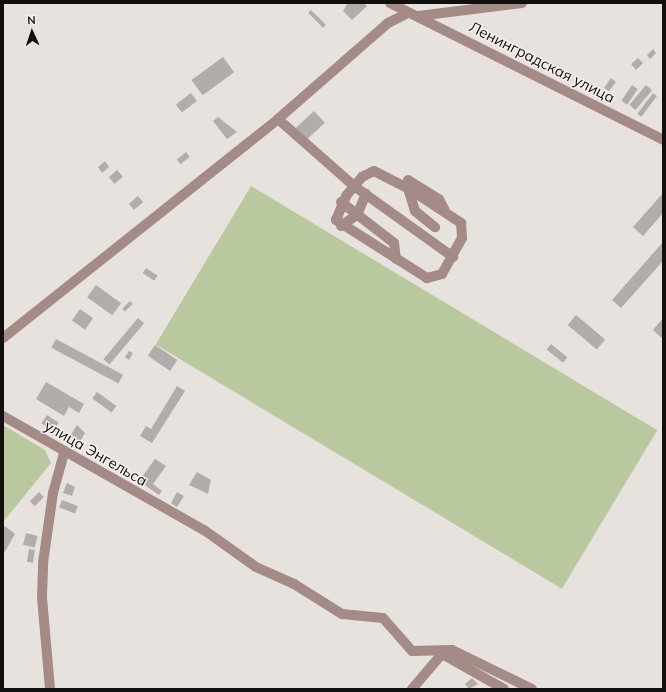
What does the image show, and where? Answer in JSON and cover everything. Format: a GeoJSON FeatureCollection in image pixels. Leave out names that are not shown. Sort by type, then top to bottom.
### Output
{"type":"FeatureCollection","features":[{"type":"Feature","properties":{"kind":"street"},"geometry":{"type":"LineString","coordinates":[[3,338],[278,119],[388,23],[406,14],[390,3]]}},
{"type":"Feature","properties":{"kind":"street"},"geometry":{"type":"LineString","coordinates":[[418,16],[522,3]]}},
{"type":"Feature","properties":{"kind":"street","name":"Ленинградская улица"},"geometry":{"type":"LineString","coordinates":[[406,14],[418,16],[663,140]]}},
{"type":"Feature","properties":{"kind":"street"},"geometry":{"type":"LineString","coordinates":[[278,119],[354,186],[453,257]]}},
{"type":"Feature","properties":{"kind":"street"},"geometry":{"type":"LineString","coordinates":[[374,171],[390,178],[445,210],[461,223],[462,230],[453,257],[442,274],[434,279],[396,259],[341,226],[336,220],[341,202],[354,186],[374,171]]}},
{"type":"Feature","properties":{"kind":"street"},"geometry":{"type":"LineString","coordinates":[[390,178],[406,179],[439,198],[445,210]]}},
{"type":"Feature","properties":{"kind":"street"},"geometry":{"type":"LineString","coordinates":[[408,188],[415,211],[435,227]]}},
{"type":"Feature","properties":{"kind":"street"},"geometry":{"type":"LineString","coordinates":[[341,226],[357,215],[366,194]]}},
{"type":"Feature","properties":{"kind":"street"},"geometry":{"type":"LineString","coordinates":[[341,202],[394,242],[396,259]]}},
{"type":"Feature","properties":{"kind":"street","name":"улица Энгельса"},"geometry":{"type":"LineString","coordinates":[[3,416],[64,453],[176,514],[256,567],[294,584],[342,614],[383,618],[412,651],[452,650],[532,689]]}},
{"type":"Feature","properties":{"kind":"street"},"geometry":{"type":"LineString","coordinates":[[50,689],[42,597],[43,563],[53,493],[64,453]]}},
{"type":"Feature","properties":{"kind":"street"},"geometry":{"type":"LineString","coordinates":[[412,689],[442,654],[504,689]]}},
{"type":"Feature","properties":{"kind":"green space"},"geometry":{"type":"Polygon","coordinates":[[[251,186],[657,430],[562,589],[156,345],[251,186]]]}},
{"type":"Feature","properties":{"kind":"green space"},"geometry":{"type":"Polygon","coordinates":[[[3,425],[45,450],[51,463],[3,522],[3,425]]]}},
{"type":"Feature","properties":{"kind":"building"},"geometry":{"type":"Polygon","coordinates":[[[348,3],[364,3],[367,6],[352,20],[343,11],[348,3]]]}},
{"type":"Feature","properties":{"kind":"building"},"geometry":{"type":"Polygon","coordinates":[[[311,10],[326,25],[323,28],[308,13],[311,10]]]}},
{"type":"Feature","properties":{"kind":"building"},"geometry":{"type":"Polygon","coordinates":[[[653,49],[656,53],[650,59],[647,55],[653,49]]]}},
{"type":"Feature","properties":{"kind":"building"},"geometry":{"type":"Polygon","coordinates":[[[223,57],[234,72],[203,95],[191,80],[223,57]]]}},
{"type":"Feature","properties":{"kind":"building"},"geometry":{"type":"Polygon","coordinates":[[[638,58],[643,63],[636,70],[631,64],[638,58]]]}},
{"type":"Feature","properties":{"kind":"building"},"geometry":{"type":"Polygon","coordinates":[[[611,78],[616,82],[609,91],[604,88],[611,78]]]}},
{"type":"Feature","properties":{"kind":"building"},"geometry":{"type":"Polygon","coordinates":[[[632,85],[638,89],[627,105],[621,101],[632,85]]]}},
{"type":"Feature","properties":{"kind":"building"},"geometry":{"type":"Polygon","coordinates":[[[646,85],[652,90],[635,110],[629,105],[646,85]]]}},
{"type":"Feature","properties":{"kind":"building"},"geometry":{"type":"Polygon","coordinates":[[[191,93],[197,101],[182,112],[176,104],[191,93]]]}},
{"type":"Feature","properties":{"kind":"building"},"geometry":{"type":"Polygon","coordinates":[[[653,93],[657,96],[641,117],[637,114],[653,93]]]}},
{"type":"Feature","properties":{"kind":"building"},"geometry":{"type":"Polygon","coordinates":[[[314,111],[325,123],[307,140],[296,128],[314,111]]]}},
{"type":"Feature","properties":{"kind":"building"},"geometry":{"type":"Polygon","coordinates":[[[218,117],[237,132],[227,139],[213,121],[218,117]]]}},
{"type":"Feature","properties":{"kind":"building"},"geometry":{"type":"Polygon","coordinates":[[[186,152],[190,157],[180,164],[177,160],[186,152]]]}},
{"type":"Feature","properties":{"kind":"building"},"geometry":{"type":"Polygon","coordinates":[[[105,161],[109,167],[102,173],[98,167],[105,161]]]}},
{"type":"Feature","properties":{"kind":"building"},"geometry":{"type":"Polygon","coordinates":[[[117,170],[123,177],[115,184],[109,177],[117,170]]]}},
{"type":"Feature","properties":{"kind":"building"},"geometry":{"type":"Polygon","coordinates":[[[663,193],[663,213],[643,236],[633,227],[663,193]]]}},
{"type":"Feature","properties":{"kind":"building"},"geometry":{"type":"Polygon","coordinates":[[[138,196],[143,202],[134,210],[129,204],[138,196]]]}},
{"type":"Feature","properties":{"kind":"building"},"geometry":{"type":"Polygon","coordinates":[[[663,242],[663,261],[621,308],[612,300],[663,242]]]}},
{"type":"Feature","properties":{"kind":"building"},"geometry":{"type":"Polygon","coordinates":[[[146,268],[158,276],[154,281],[143,273],[146,268]]]}},
{"type":"Feature","properties":{"kind":"building"},"geometry":{"type":"Polygon","coordinates":[[[96,285],[121,303],[112,315],[87,297],[96,285]]]}},
{"type":"Feature","properties":{"kind":"building"},"geometry":{"type":"Polygon","coordinates":[[[130,301],[133,304],[125,312],[122,309],[130,301]]]}},
{"type":"Feature","properties":{"kind":"building"},"geometry":{"type":"Polygon","coordinates":[[[80,309],[93,318],[85,330],[72,320],[80,309]]]}},
{"type":"Feature","properties":{"kind":"building"},"geometry":{"type":"Polygon","coordinates":[[[576,315],[605,339],[597,349],[568,325],[576,315]]]}},
{"type":"Feature","properties":{"kind":"building"},"geometry":{"type":"Polygon","coordinates":[[[138,318],[144,323],[109,365],[103,359],[138,318]]]}},
{"type":"Feature","properties":{"kind":"building"},"geometry":{"type":"Polygon","coordinates":[[[663,318],[663,339],[653,330],[663,318]]]}},
{"type":"Feature","properties":{"kind":"building"},"geometry":{"type":"Polygon","coordinates":[[[56,339],[123,375],[118,384],[51,348],[56,339]]]}},
{"type":"Feature","properties":{"kind":"building"},"geometry":{"type":"Polygon","coordinates":[[[551,344],[567,357],[563,363],[547,349],[551,344]]]}},
{"type":"Feature","properties":{"kind":"building"},"geometry":{"type":"Polygon","coordinates":[[[155,345],[177,360],[170,371],[148,356],[155,345]]]}},
{"type":"Feature","properties":{"kind":"building"},"geometry":{"type":"Polygon","coordinates":[[[129,351],[133,353],[129,360],[125,357],[129,351]]]}},
{"type":"Feature","properties":{"kind":"building"},"geometry":{"type":"Polygon","coordinates":[[[46,382],[84,404],[79,413],[69,407],[64,416],[36,399],[46,382]]]}},
{"type":"Feature","properties":{"kind":"building"},"geometry":{"type":"Polygon","coordinates":[[[177,386],[185,391],[152,443],[140,436],[146,426],[151,429],[177,386]]]}},
{"type":"Feature","properties":{"kind":"building"},"geometry":{"type":"Polygon","coordinates":[[[97,392],[116,406],[112,413],[92,398],[97,392]]]}},
{"type":"Feature","properties":{"kind":"building"},"geometry":{"type":"Polygon","coordinates":[[[47,415],[59,423],[53,431],[41,423],[47,415]]]}},
{"type":"Feature","properties":{"kind":"building"},"geometry":{"type":"Polygon","coordinates":[[[77,425],[85,433],[80,442],[70,436],[77,425]]]}},
{"type":"Feature","properties":{"kind":"building"},"geometry":{"type":"Polygon","coordinates":[[[155,459],[166,466],[153,484],[162,491],[159,495],[139,481],[155,459]]]}},
{"type":"Feature","properties":{"kind":"building"},"geometry":{"type":"Polygon","coordinates":[[[197,472],[211,480],[208,494],[189,485],[197,472]]]}},
{"type":"Feature","properties":{"kind":"building"},"geometry":{"type":"Polygon","coordinates":[[[67,483],[75,487],[72,496],[63,493],[67,483]]]}},
{"type":"Feature","properties":{"kind":"building"},"geometry":{"type":"Polygon","coordinates":[[[39,492],[44,497],[35,506],[30,501],[39,492]]]}},
{"type":"Feature","properties":{"kind":"building"},"geometry":{"type":"Polygon","coordinates":[[[177,492],[184,496],[177,507],[171,503],[177,492]]]}},
{"type":"Feature","properties":{"kind":"building"},"geometry":{"type":"Polygon","coordinates":[[[62,500],[78,506],[75,514],[59,507],[62,500]]]}},
{"type":"Feature","properties":{"kind":"building"},"geometry":{"type":"Polygon","coordinates":[[[5,526],[15,534],[3,555],[3,529],[5,526]]]}},
{"type":"Feature","properties":{"kind":"building"},"geometry":{"type":"Polygon","coordinates":[[[26,533],[38,536],[35,548],[23,545],[26,533]]]}},
{"type":"Feature","properties":{"kind":"building"},"geometry":{"type":"Polygon","coordinates":[[[29,549],[35,550],[33,563],[27,562],[29,549]]]}},
{"type":"Feature","properties":{"kind":"building"},"geometry":{"type":"Polygon","coordinates":[[[472,678],[478,684],[469,689],[465,684],[472,678]]]}}]}
